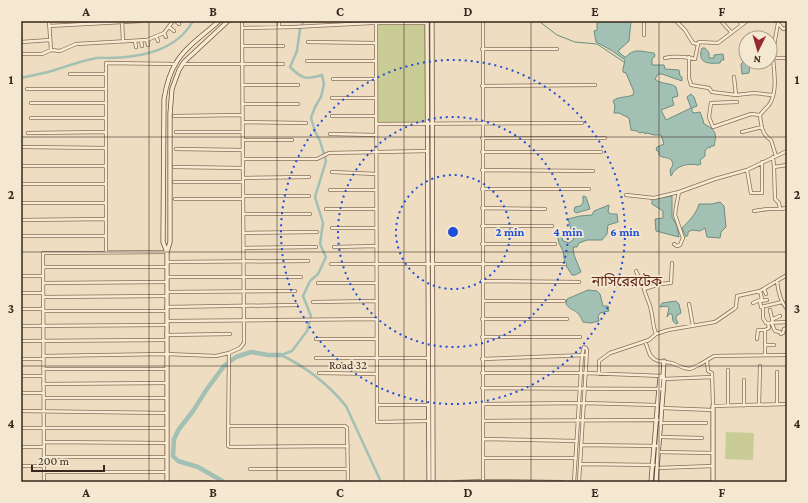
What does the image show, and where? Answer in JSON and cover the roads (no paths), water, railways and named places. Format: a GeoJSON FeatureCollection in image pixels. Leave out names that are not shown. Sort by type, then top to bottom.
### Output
{"type":"FeatureCollection","features":[{"type":"Feature","properties":{"kind":"street"},"geometry":{"type":"LineString","coordinates":[[49,21],[51,50]]}},
{"type":"Feature","properties":{"kind":"street"},"geometry":{"type":"LineString","coordinates":[[49,26],[141,21]]}},
{"type":"Feature","properties":{"kind":"street"},"geometry":{"type":"LineString","coordinates":[[21,54],[42,54],[51,50],[60,51],[76,44],[147,40],[164,33],[174,21],[179,24]]}},
{"type":"Feature","properties":{"kind":"street"},"geometry":{"type":"LineString","coordinates":[[167,252],[163,242],[163,106],[167,85],[175,64],[219,21]]}},
{"type":"Feature","properties":{"kind":"street"},"geometry":{"type":"LineString","coordinates":[[210,482],[166,482],[166,294],[167,252],[170,242],[170,98],[174,82],[182,64],[228,21]]}},
{"type":"Feature","properties":{"kind":"street"},"geometry":{"type":"LineString","coordinates":[[21,359],[43,357],[166,354],[216,356],[229,355],[240,348],[244,343],[242,21]]}},
{"type":"Feature","properties":{"kind":"street"},"geometry":{"type":"LineString","coordinates":[[279,21],[279,27]]}},
{"type":"Feature","properties":{"kind":"street"},"geometry":{"type":"LineString","coordinates":[[242,28],[307,27],[371,22],[376,24],[432,21],[432,125],[428,358],[429,482]]}},
{"type":"Feature","properties":{"kind":"street"},"geometry":{"type":"LineString","coordinates":[[482,21],[482,481]]}},
{"type":"Feature","properties":{"kind":"street"},"geometry":{"type":"LineString","coordinates":[[644,21],[644,35]]}},
{"type":"Feature","properties":{"kind":"street"},"geometry":{"type":"LineString","coordinates":[[676,21],[685,30],[692,43],[698,44],[699,42],[718,43],[747,21]]}},
{"type":"Feature","properties":{"kind":"street"},"geometry":{"type":"LineString","coordinates":[[721,21],[731,32]]}},
{"type":"Feature","properties":{"kind":"street"},"geometry":{"type":"LineString","coordinates":[[740,21],[741,25]]}},
{"type":"Feature","properties":{"kind":"street"},"geometry":{"type":"LineString","coordinates":[[122,22],[123,41]]}},
{"type":"Feature","properties":{"kind":"street"},"geometry":{"type":"LineString","coordinates":[[427,22],[427,124],[433,482]]}},
{"type":"Feature","properties":{"kind":"street"},"geometry":{"type":"LineString","coordinates":[[778,22],[783,29],[787,28]]}},
{"type":"Feature","properties":{"kind":"street"},"geometry":{"type":"LineString","coordinates":[[376,24],[377,422],[429,421]]}},
{"type":"Feature","properties":{"kind":"street"},"geometry":{"type":"LineString","coordinates":[[169,26],[174,31]]}},
{"type":"Feature","properties":{"kind":"street"},"geometry":{"type":"LineString","coordinates":[[164,33],[166,37]]}},
{"type":"Feature","properties":{"kind":"street"},"geometry":{"type":"LineString","coordinates":[[156,36],[158,41]]}},
{"type":"Feature","properties":{"kind":"street"},"geometry":{"type":"LineString","coordinates":[[21,42],[50,40]]}},
{"type":"Feature","properties":{"kind":"street"},"geometry":{"type":"LineString","coordinates":[[135,40],[136,47]]}},
{"type":"Feature","properties":{"kind":"street"},"geometry":{"type":"LineString","coordinates":[[141,40],[142,46]]}},
{"type":"Feature","properties":{"kind":"street"},"geometry":{"type":"LineString","coordinates":[[147,40],[148,44]]}},
{"type":"Feature","properties":{"kind":"street"},"geometry":{"type":"LineString","coordinates":[[308,42],[376,43]]}},
{"type":"Feature","properties":{"kind":"street"},"geometry":{"type":"LineString","coordinates":[[665,58],[671,56],[689,57],[695,59],[698,44]]}},
{"type":"Feature","properties":{"kind":"street"},"geometry":{"type":"LineString","coordinates":[[242,46],[283,46]]}},
{"type":"Feature","properties":{"kind":"street"},"geometry":{"type":"LineString","coordinates":[[482,49],[557,49]]}},
{"type":"Feature","properties":{"kind":"street"},"geometry":{"type":"LineString","coordinates":[[689,57],[689,78],[691,85],[709,88],[712,92],[736,95],[754,93],[772,95]]}},
{"type":"Feature","properties":{"kind":"street"},"geometry":{"type":"LineString","coordinates":[[307,61],[376,62]]}},
{"type":"Feature","properties":{"kind":"street"},"geometry":{"type":"LineString","coordinates":[[106,252],[106,64],[283,64]]}},
{"type":"Feature","properties":{"kind":"street"},"geometry":{"type":"LineString","coordinates":[[760,115],[770,104],[774,70]]}},
{"type":"Feature","properties":{"kind":"street"},"geometry":{"type":"LineString","coordinates":[[70,74],[106,74]]}},
{"type":"Feature","properties":{"kind":"street"},"geometry":{"type":"LineString","coordinates":[[734,77],[736,95]]}},
{"type":"Feature","properties":{"kind":"street"},"geometry":{"type":"LineString","coordinates":[[333,79],[376,79]]}},
{"type":"Feature","properties":{"kind":"street"},"geometry":{"type":"LineString","coordinates":[[242,85],[298,86]]}},
{"type":"Feature","properties":{"kind":"street"},"geometry":{"type":"LineString","coordinates":[[482,86],[595,85]]}},
{"type":"Feature","properties":{"kind":"street"},"geometry":{"type":"LineString","coordinates":[[27,89],[106,89]]}},
{"type":"Feature","properties":{"kind":"street"},"geometry":{"type":"LineString","coordinates":[[332,98],[376,98]]}},
{"type":"Feature","properties":{"kind":"street"},"geometry":{"type":"LineString","coordinates":[[737,102],[711,103],[709,116],[713,127],[751,114],[760,115]]}},
{"type":"Feature","properties":{"kind":"street"},"geometry":{"type":"LineString","coordinates":[[31,103],[106,103]]}},
{"type":"Feature","properties":{"kind":"street"},"geometry":{"type":"LineString","coordinates":[[242,104],[298,104]]}},
{"type":"Feature","properties":{"kind":"street"},"geometry":{"type":"LineString","coordinates":[[174,116],[242,115]]}},
{"type":"Feature","properties":{"kind":"street"},"geometry":{"type":"LineString","coordinates":[[760,115],[762,127],[766,137],[771,140],[774,156],[774,196],[779,203],[780,208]]}},
{"type":"Feature","properties":{"kind":"street"},"geometry":{"type":"LineString","coordinates":[[332,116],[376,116]]}},
{"type":"Feature","properties":{"kind":"street"},"geometry":{"type":"LineString","coordinates":[[31,118],[106,118]]}},
{"type":"Feature","properties":{"kind":"street"},"geometry":{"type":"LineString","coordinates":[[242,122],[306,123]]}},
{"type":"Feature","properties":{"kind":"street"},"geometry":{"type":"LineString","coordinates":[[376,124],[432,125],[582,123]]}},
{"type":"Feature","properties":{"kind":"street"},"geometry":{"type":"LineString","coordinates":[[742,132],[762,127]]}},
{"type":"Feature","properties":{"kind":"street"},"geometry":{"type":"LineString","coordinates":[[28,133],[106,132]]}},
{"type":"Feature","properties":{"kind":"street"},"geometry":{"type":"LineString","coordinates":[[176,132],[243,132]]}},
{"type":"Feature","properties":{"kind":"street"},"geometry":{"type":"LineString","coordinates":[[330,134],[376,134]]}},
{"type":"Feature","properties":{"kind":"street"},"geometry":{"type":"LineString","coordinates":[[482,138],[605,138]]}},
{"type":"Feature","properties":{"kind":"street"},"geometry":{"type":"LineString","coordinates":[[243,140],[292,140]]}},
{"type":"Feature","properties":{"kind":"street"},"geometry":{"type":"LineString","coordinates":[[23,147],[106,148]]}},
{"type":"Feature","properties":{"kind":"street"},"geometry":{"type":"LineString","coordinates":[[176,148],[243,150]]}},
{"type":"Feature","properties":{"kind":"street"},"geometry":{"type":"LineString","coordinates":[[626,195],[654,198],[679,192],[714,179],[747,170],[787,150]]}},
{"type":"Feature","properties":{"kind":"street"},"geometry":{"type":"LineString","coordinates":[[243,159],[317,159],[329,153],[428,151]]}},
{"type":"Feature","properties":{"kind":"street"},"geometry":{"type":"LineString","coordinates":[[482,152],[601,152]]}},
{"type":"Feature","properties":{"kind":"street"},"geometry":{"type":"LineString","coordinates":[[747,170],[751,193],[762,193],[762,162]]}},
{"type":"Feature","properties":{"kind":"street"},"geometry":{"type":"LineString","coordinates":[[774,167],[787,165]]}},
{"type":"Feature","properties":{"kind":"street"},"geometry":{"type":"LineString","coordinates":[[21,166],[106,166]]}},
{"type":"Feature","properties":{"kind":"street"},"geometry":{"type":"LineString","coordinates":[[174,167],[243,168]]}},
{"type":"Feature","properties":{"kind":"street"},"geometry":{"type":"LineString","coordinates":[[482,170],[593,171]]}},
{"type":"Feature","properties":{"kind":"street"},"geometry":{"type":"LineString","coordinates":[[332,172],[376,174]]}},
{"type":"Feature","properties":{"kind":"street"},"geometry":{"type":"LineString","coordinates":[[243,178],[309,178]]}},
{"type":"Feature","properties":{"kind":"street"},"geometry":{"type":"LineString","coordinates":[[174,182],[243,182]]}},
{"type":"Feature","properties":{"kind":"street"},"geometry":{"type":"LineString","coordinates":[[21,184],[106,184]]}},
{"type":"Feature","properties":{"kind":"street"},"geometry":{"type":"LineString","coordinates":[[482,189],[589,189]]}},
{"type":"Feature","properties":{"kind":"street"},"geometry":{"type":"LineString","coordinates":[[330,190],[376,190]]}},
{"type":"Feature","properties":{"kind":"street"},"geometry":{"type":"LineString","coordinates":[[674,244],[677,246],[680,245],[683,238],[675,215],[679,192]]}},
{"type":"Feature","properties":{"kind":"street"},"geometry":{"type":"LineString","coordinates":[[175,199],[308,196]]}},
{"type":"Feature","properties":{"kind":"street"},"geometry":{"type":"LineString","coordinates":[[21,203],[106,203]]}},
{"type":"Feature","properties":{"kind":"street"},"geometry":{"type":"LineString","coordinates":[[482,208],[544,208]]}},
{"type":"Feature","properties":{"kind":"street"},"geometry":{"type":"LineString","coordinates":[[754,211],[768,208],[787,208]]}},
{"type":"Feature","properties":{"kind":"street"},"geometry":{"type":"LineString","coordinates":[[326,209],[376,209]]}},
{"type":"Feature","properties":{"kind":"street"},"geometry":{"type":"LineString","coordinates":[[243,214],[310,214]]}},
{"type":"Feature","properties":{"kind":"street"},"geometry":{"type":"LineString","coordinates":[[21,220],[106,219]]}},
{"type":"Feature","properties":{"kind":"street"},"geometry":{"type":"LineString","coordinates":[[482,226],[552,226]]}},
{"type":"Feature","properties":{"kind":"street"},"geometry":{"type":"LineString","coordinates":[[332,228],[376,228]]}},
{"type":"Feature","properties":{"kind":"street"},"geometry":{"type":"LineString","coordinates":[[243,233],[317,232]]}},
{"type":"Feature","properties":{"kind":"street"},"geometry":{"type":"LineString","coordinates":[[21,236],[106,236]]}},
{"type":"Feature","properties":{"kind":"street"},"geometry":{"type":"LineString","coordinates":[[482,244],[555,244]]}},
{"type":"Feature","properties":{"kind":"street"},"geometry":{"type":"LineString","coordinates":[[334,247],[376,246]]}},
{"type":"Feature","properties":{"kind":"street"},"geometry":{"type":"LineString","coordinates":[[243,248],[316,247]]}},
{"type":"Feature","properties":{"kind":"street"},"geometry":{"type":"LineString","coordinates":[[44,482],[43,253],[167,252]]}},
{"type":"Feature","properties":{"kind":"street"},"geometry":{"type":"LineString","coordinates":[[43,267],[308,261]]}},
{"type":"Feature","properties":{"kind":"street"},"geometry":{"type":"LineString","coordinates":[[332,264],[565,264]]}},
{"type":"Feature","properties":{"kind":"street"},"geometry":{"type":"LineString","coordinates":[[644,289],[660,284],[671,283],[672,264]]}},
{"type":"Feature","properties":{"kind":"street"},"geometry":{"type":"LineString","coordinates":[[636,271],[651,310],[652,325],[656,334]]}},
{"type":"Feature","properties":{"kind":"street"},"geometry":{"type":"LineString","coordinates":[[599,374],[599,361],[606,355],[645,341],[656,334],[676,327],[693,326],[714,322],[736,307],[737,296],[760,291],[787,275]]}},
{"type":"Feature","properties":{"kind":"street"},"geometry":{"type":"LineString","coordinates":[[21,276],[43,276]]}},
{"type":"Feature","properties":{"kind":"street"},"geometry":{"type":"LineString","coordinates":[[167,277],[300,277]]}},
{"type":"Feature","properties":{"kind":"street"},"geometry":{"type":"LineString","coordinates":[[482,281],[579,282]]}},
{"type":"Feature","properties":{"kind":"street"},"geometry":{"type":"LineString","coordinates":[[777,281],[778,291],[782,302],[786,307]]}},
{"type":"Feature","properties":{"kind":"street"},"geometry":{"type":"LineString","coordinates":[[43,283],[167,282]]}},
{"type":"Feature","properties":{"kind":"street"},"geometry":{"type":"LineString","coordinates":[[318,283],[377,283]]}},
{"type":"Feature","properties":{"kind":"street"},"geometry":{"type":"LineString","coordinates":[[764,289],[766,294]]}},
{"type":"Feature","properties":{"kind":"street"},"geometry":{"type":"LineString","coordinates":[[21,293],[43,295],[295,291]]}},
{"type":"Feature","properties":{"kind":"street"},"geometry":{"type":"LineString","coordinates":[[759,302],[758,300],[762,299],[760,291]]}},
{"type":"Feature","properties":{"kind":"street"},"geometry":{"type":"LineString","coordinates":[[482,300],[564,301]]}},
{"type":"Feature","properties":{"kind":"street"},"geometry":{"type":"LineString","coordinates":[[753,303],[768,300]]}},
{"type":"Feature","properties":{"kind":"street"},"geometry":{"type":"LineString","coordinates":[[313,302],[377,301]]}},
{"type":"Feature","properties":{"kind":"street"},"geometry":{"type":"LineString","coordinates":[[757,338],[758,330],[765,330],[769,328],[768,323],[764,320],[762,308],[759,302]]}},
{"type":"Feature","properties":{"kind":"street"},"geometry":{"type":"LineString","coordinates":[[761,307],[782,302]]}},
{"type":"Feature","properties":{"kind":"street"},"geometry":{"type":"LineString","coordinates":[[689,304],[693,326]]}},
{"type":"Feature","properties":{"kind":"street"},"geometry":{"type":"LineString","coordinates":[[21,309],[166,309],[296,305]]}},
{"type":"Feature","properties":{"kind":"street"},"geometry":{"type":"LineString","coordinates":[[770,310],[775,331],[780,332],[781,334],[784,329],[787,328]]}},
{"type":"Feature","properties":{"kind":"street"},"geometry":{"type":"LineString","coordinates":[[773,322],[780,316]]}},
{"type":"Feature","properties":{"kind":"street"},"geometry":{"type":"LineString","coordinates":[[21,326],[244,320],[377,319]]}},
{"type":"Feature","properties":{"kind":"street"},"geometry":{"type":"LineString","coordinates":[[482,319],[567,319]]}},
{"type":"Feature","properties":{"kind":"street"},"geometry":{"type":"LineString","coordinates":[[768,323],[787,322]]}},
{"type":"Feature","properties":{"kind":"street"},"geometry":{"type":"LineString","coordinates":[[765,330],[765,354]]}},
{"type":"Feature","properties":{"kind":"street"},"geometry":{"type":"LineString","coordinates":[[21,341],[166,338],[230,334]]}},
{"type":"Feature","properties":{"kind":"street"},"geometry":{"type":"LineString","coordinates":[[482,337],[580,337]]}},
{"type":"Feature","properties":{"kind":"street"},"geometry":{"type":"LineString","coordinates":[[316,339],[377,339]]}},
{"type":"Feature","properties":{"kind":"street"},"geometry":{"type":"LineString","coordinates":[[645,341],[650,354],[654,359],[690,369],[714,356],[787,354]]}},
{"type":"Feature","properties":{"kind":"street"},"geometry":{"type":"LineString","coordinates":[[765,345],[774,345]]}},
{"type":"Feature","properties":{"kind":"street"},"geometry":{"type":"LineString","coordinates":[[574,482],[580,373],[584,347],[586,348],[586,355],[579,482]]}},
{"type":"Feature","properties":{"kind":"street"},"geometry":{"type":"LineString","coordinates":[[229,355],[228,444],[230,448],[348,446]]}},
{"type":"Feature","properties":{"kind":"street"},"geometry":{"type":"LineString","coordinates":[[482,359],[586,355]]}},
{"type":"Feature","properties":{"kind":"street"},"geometry":{"type":"LineString","coordinates":[[316,358],[428,358]]}},
{"type":"Feature","properties":{"kind":"street"},"geometry":{"type":"LineString","coordinates":[[651,482],[662,408],[660,378],[663,377],[664,361]]}},
{"type":"Feature","properties":{"kind":"street"},"geometry":{"type":"LineString","coordinates":[[682,482],[713,482],[712,373],[708,371],[707,361]]}},
{"type":"Feature","properties":{"kind":"street"},"geometry":{"type":"LineString","coordinates":[[759,405],[760,366]]}},
{"type":"Feature","properties":{"kind":"street"},"geometry":{"type":"LineString","coordinates":[[43,369],[166,368]]}},
{"type":"Feature","properties":{"kind":"street"},"geometry":{"type":"LineString","coordinates":[[728,370],[728,406]]}},
{"type":"Feature","properties":{"kind":"street"},"geometry":{"type":"LineString","coordinates":[[776,372],[777,404]]}},
{"type":"Feature","properties":{"kind":"street"},"geometry":{"type":"LineString","coordinates":[[482,373],[585,373],[663,377],[712,377]]}},
{"type":"Feature","properties":{"kind":"street","name":"Road 32"},"geometry":{"type":"LineString","coordinates":[[319,374],[377,374]]}},
{"type":"Feature","properties":{"kind":"street"},"geometry":{"type":"LineString","coordinates":[[21,376],[44,376]]}},
{"type":"Feature","properties":{"kind":"street"},"geometry":{"type":"LineString","coordinates":[[744,380],[744,406]]}},
{"type":"Feature","properties":{"kind":"street"},"geometry":{"type":"LineString","coordinates":[[44,384],[166,383]]}},
{"type":"Feature","properties":{"kind":"street"},"geometry":{"type":"LineString","coordinates":[[482,388],[661,388]]}},
{"type":"Feature","properties":{"kind":"street"},"geometry":{"type":"LineString","coordinates":[[656,482],[657,446],[660,438],[658,405],[661,388]]}},
{"type":"Feature","properties":{"kind":"street"},"geometry":{"type":"LineString","coordinates":[[21,393],[44,393]]}},
{"type":"Feature","properties":{"kind":"street"},"geometry":{"type":"LineString","coordinates":[[44,398],[166,398]]}},
{"type":"Feature","properties":{"kind":"street"},"geometry":{"type":"LineString","coordinates":[[482,404],[583,403],[658,405]]}},
{"type":"Feature","properties":{"kind":"street"},"geometry":{"type":"LineString","coordinates":[[662,408],[713,408],[787,404]]}},
{"type":"Feature","properties":{"kind":"street"},"geometry":{"type":"LineString","coordinates":[[377,405],[429,405]]}},
{"type":"Feature","properties":{"kind":"street"},"geometry":{"type":"LineString","coordinates":[[21,411],[166,413]]}},
{"type":"Feature","properties":{"kind":"street"},"geometry":{"type":"LineString","coordinates":[[482,421],[582,420],[706,423]]}},
{"type":"Feature","properties":{"kind":"street"},"geometry":{"type":"LineString","coordinates":[[228,426],[345,426],[347,428],[348,446],[348,482]]}},
{"type":"Feature","properties":{"kind":"street"},"geometry":{"type":"LineString","coordinates":[[21,428],[166,428]]}},
{"type":"Feature","properties":{"kind":"street"},"geometry":{"type":"LineString","coordinates":[[660,438],[702,438]]}},
{"type":"Feature","properties":{"kind":"street"},"geometry":{"type":"LineString","coordinates":[[482,439],[577,441]]}},
{"type":"Feature","properties":{"kind":"street"},"geometry":{"type":"LineString","coordinates":[[44,442],[166,444]]}},
{"type":"Feature","properties":{"kind":"street"},"geometry":{"type":"LineString","coordinates":[[581,444],[657,446]]}},
{"type":"Feature","properties":{"kind":"street"},"geometry":{"type":"LineString","coordinates":[[21,447],[44,447]]}},
{"type":"Feature","properties":{"kind":"street"},"geometry":{"type":"LineString","coordinates":[[658,452],[713,453]]}},
{"type":"Feature","properties":{"kind":"street"},"geometry":{"type":"LineString","coordinates":[[44,457],[166,457]]}},
{"type":"Feature","properties":{"kind":"street"},"geometry":{"type":"LineString","coordinates":[[482,458],[576,458]]}},
{"type":"Feature","properties":{"kind":"street"},"geometry":{"type":"LineString","coordinates":[[580,464],[713,466]]}},
{"type":"Feature","properties":{"kind":"street"},"geometry":{"type":"LineString","coordinates":[[21,466],[44,466]]}},
{"type":"Feature","properties":{"kind":"street"},"geometry":{"type":"LineString","coordinates":[[250,469],[348,469]]}},
{"type":"Feature","properties":{"kind":"street"},"geometry":{"type":"LineString","coordinates":[[44,472],[166,472]]}},
{"type":"Feature","properties":{"kind":"street"},"geometry":{"type":"LineString","coordinates":[[456,482],[562,482]]}},
{"type":"Feature","properties":{"kind":"waterway"},"geometry":{"type":"LineString","coordinates":[[21,78],[48,72],[94,58],[110,58],[146,54],[168,46],[186,31],[193,21]]}},
{"type":"Feature","properties":{"kind":"waterway"},"geometry":{"type":"LineString","coordinates":[[304,21],[300,29],[297,51],[290,67],[304,77],[312,78],[322,75],[324,84],[321,97],[311,118],[326,161],[315,197],[323,223],[320,244],[326,257],[318,274],[310,281],[303,296],[311,316],[307,331],[292,351],[281,355],[316,377],[332,390],[346,406],[381,482]]}},
{"type":"Feature","properties":{"kind":"waterway"},"geometry":{"type":"LineString","coordinates":[[540,22],[557,35],[575,42],[597,44],[624,62]]}},
{"type":"Feature","properties":{"kind":"waterway"},"geometry":{"type":"LineString","coordinates":[[224,482],[198,467],[178,461],[173,456],[174,439],[179,429],[224,366],[236,357],[251,352],[268,355],[281,355]]}},
{"type":"Feature","properties":{"kind":"district","name":"নাসিরেরটেক"},"geometry":{"type":"Point","coordinates":[627,281]}}]}
